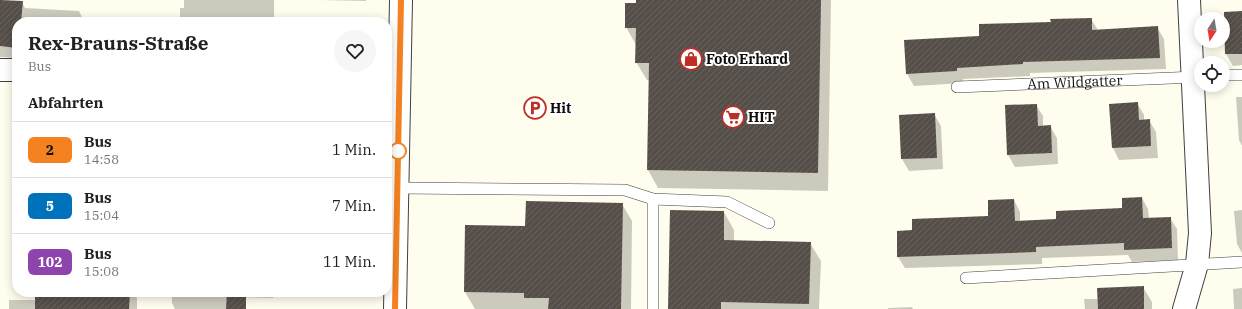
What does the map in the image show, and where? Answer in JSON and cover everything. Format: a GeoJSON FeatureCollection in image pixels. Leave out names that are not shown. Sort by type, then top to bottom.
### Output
{"type":"FeatureCollection","features":[{"type":"Feature","properties":{"kind":"street"},"geometry":{"type":"LineString","coordinates":[[395,309],[401,0]]}},
{"type":"Feature","properties":{"kind":"street"},"geometry":{"type":"LineString","coordinates":[[1189,0],[1195,56]]}},
{"type":"Feature","properties":{"kind":"street"},"geometry":{"type":"LineString","coordinates":[[0,70],[12,70]]}},
{"type":"Feature","properties":{"kind":"street"},"geometry":{"type":"LineString","coordinates":[[1184,309],[1198,264],[1200,233],[1197,92]]}},
{"type":"Feature","properties":{"kind":"lane"},"geometry":{"type":"LineString","coordinates":[[1230,76],[1242,75]]}},
{"type":"Feature","properties":{"kind":"lane","name":"Am Wildgatter"},"geometry":{"type":"LineString","coordinates":[[957,87],[1194,77]]}},
{"type":"Feature","properties":{"kind":"lane"},"geometry":{"type":"LineString","coordinates":[[398,188],[625,190],[653,199],[727,202],[769,223]]}},
{"type":"Feature","properties":{"kind":"lane"},"geometry":{"type":"LineString","coordinates":[[653,199],[653,309]]}},
{"type":"Feature","properties":{"kind":"lane"},"geometry":{"type":"LineString","coordinates":[[966,278],[1242,262]]}},
{"type":"Feature","properties":{"kind":"building"},"geometry":{"type":"Polygon","coordinates":[[[0,0],[23,1],[21,17],[12,17],[12,47],[0,46],[0,0]]]}},
{"type":"Feature","properties":{"kind":"building","name":"HIT"},"geometry":{"type":"Polygon","coordinates":[[[636,0],[821,0],[818,173],[647,170],[649,63],[635,63],[636,28],[625,28],[625,3],[636,3],[636,0]]]}},
{"type":"Feature","properties":{"kind":"building"},"geometry":{"type":"Polygon","coordinates":[[[1242,11],[1242,54],[1225,54],[1225,48],[1230,48],[1230,12],[1224,12],[1242,11]]]}},
{"type":"Feature","properties":{"kind":"building"},"geometry":{"type":"Polygon","coordinates":[[[1092,18],[1092,30],[1158,26],[1160,58],[1023,62],[1023,64],[957,68],[957,71],[906,74],[904,40],[979,36],[979,24],[1051,22],[1050,19],[1092,18]]]}},
{"type":"Feature","properties":{"kind":"building"},"geometry":{"type":"Polygon","coordinates":[[[1138,102],[1139,120],[1150,119],[1151,146],[1112,148],[1109,104],[1138,102]]]}},
{"type":"Feature","properties":{"kind":"building"},"geometry":{"type":"Polygon","coordinates":[[[1037,104],[1038,126],[1051,125],[1052,153],[1007,155],[1005,105],[1037,104]]]}},
{"type":"Feature","properties":{"kind":"building"},"geometry":{"type":"Polygon","coordinates":[[[935,113],[937,158],[901,159],[899,115],[935,113]]]}},
{"type":"Feature","properties":{"kind":"building"},"geometry":{"type":"Polygon","coordinates":[[[1142,197],[1143,218],[1171,217],[1172,248],[1124,250],[1124,243],[1036,247],[1036,252],[897,257],[897,231],[912,230],[912,219],[988,216],[988,200],[1014,199],[1015,221],[1056,219],[1056,211],[1122,208],[1122,198],[1142,197]]]}},
{"type":"Feature","properties":{"kind":"building"},"geometry":{"type":"Polygon","coordinates":[[[526,201],[623,203],[621,309],[548,309],[549,298],[524,298],[524,293],[464,292],[465,225],[525,226],[526,201]]]}},
{"type":"Feature","properties":{"kind":"building"},"geometry":{"type":"Polygon","coordinates":[[[670,210],[724,211],[724,240],[811,242],[809,304],[721,302],[721,309],[668,309],[670,210]]]}},
{"type":"Feature","properties":{"kind":"building"},"geometry":{"type":"Polygon","coordinates":[[[1144,286],[1144,309],[1098,309],[1097,288],[1144,286]]]}},
{"type":"Feature","properties":{"kind":"building"},"geometry":{"type":"Polygon","coordinates":[[[35,297],[130,297],[129,309],[35,309],[35,297]]]}},
{"type":"Feature","properties":{"kind":"building"},"geometry":{"type":"Polygon","coordinates":[[[227,297],[246,297],[246,309],[226,309],[227,297]]]}},
{"type":"Feature","properties":{"kind":"bus line","name":"2"},"geometry":{"type":"LineString","coordinates":[[395,309],[401,0]]}},
{"type":"Feature","properties":{"kind":"place","name":"Foto Erhard"},"geometry":{"type":"Point","coordinates":[691,59]}},
{"type":"Feature","properties":{"kind":"place","name":"Hit"},"geometry":{"type":"Point","coordinates":[535,108]}},
{"type":"Feature","properties":{"kind":"place","name":"HIT"},"geometry":{"type":"Point","coordinates":[733,117]}}]}
